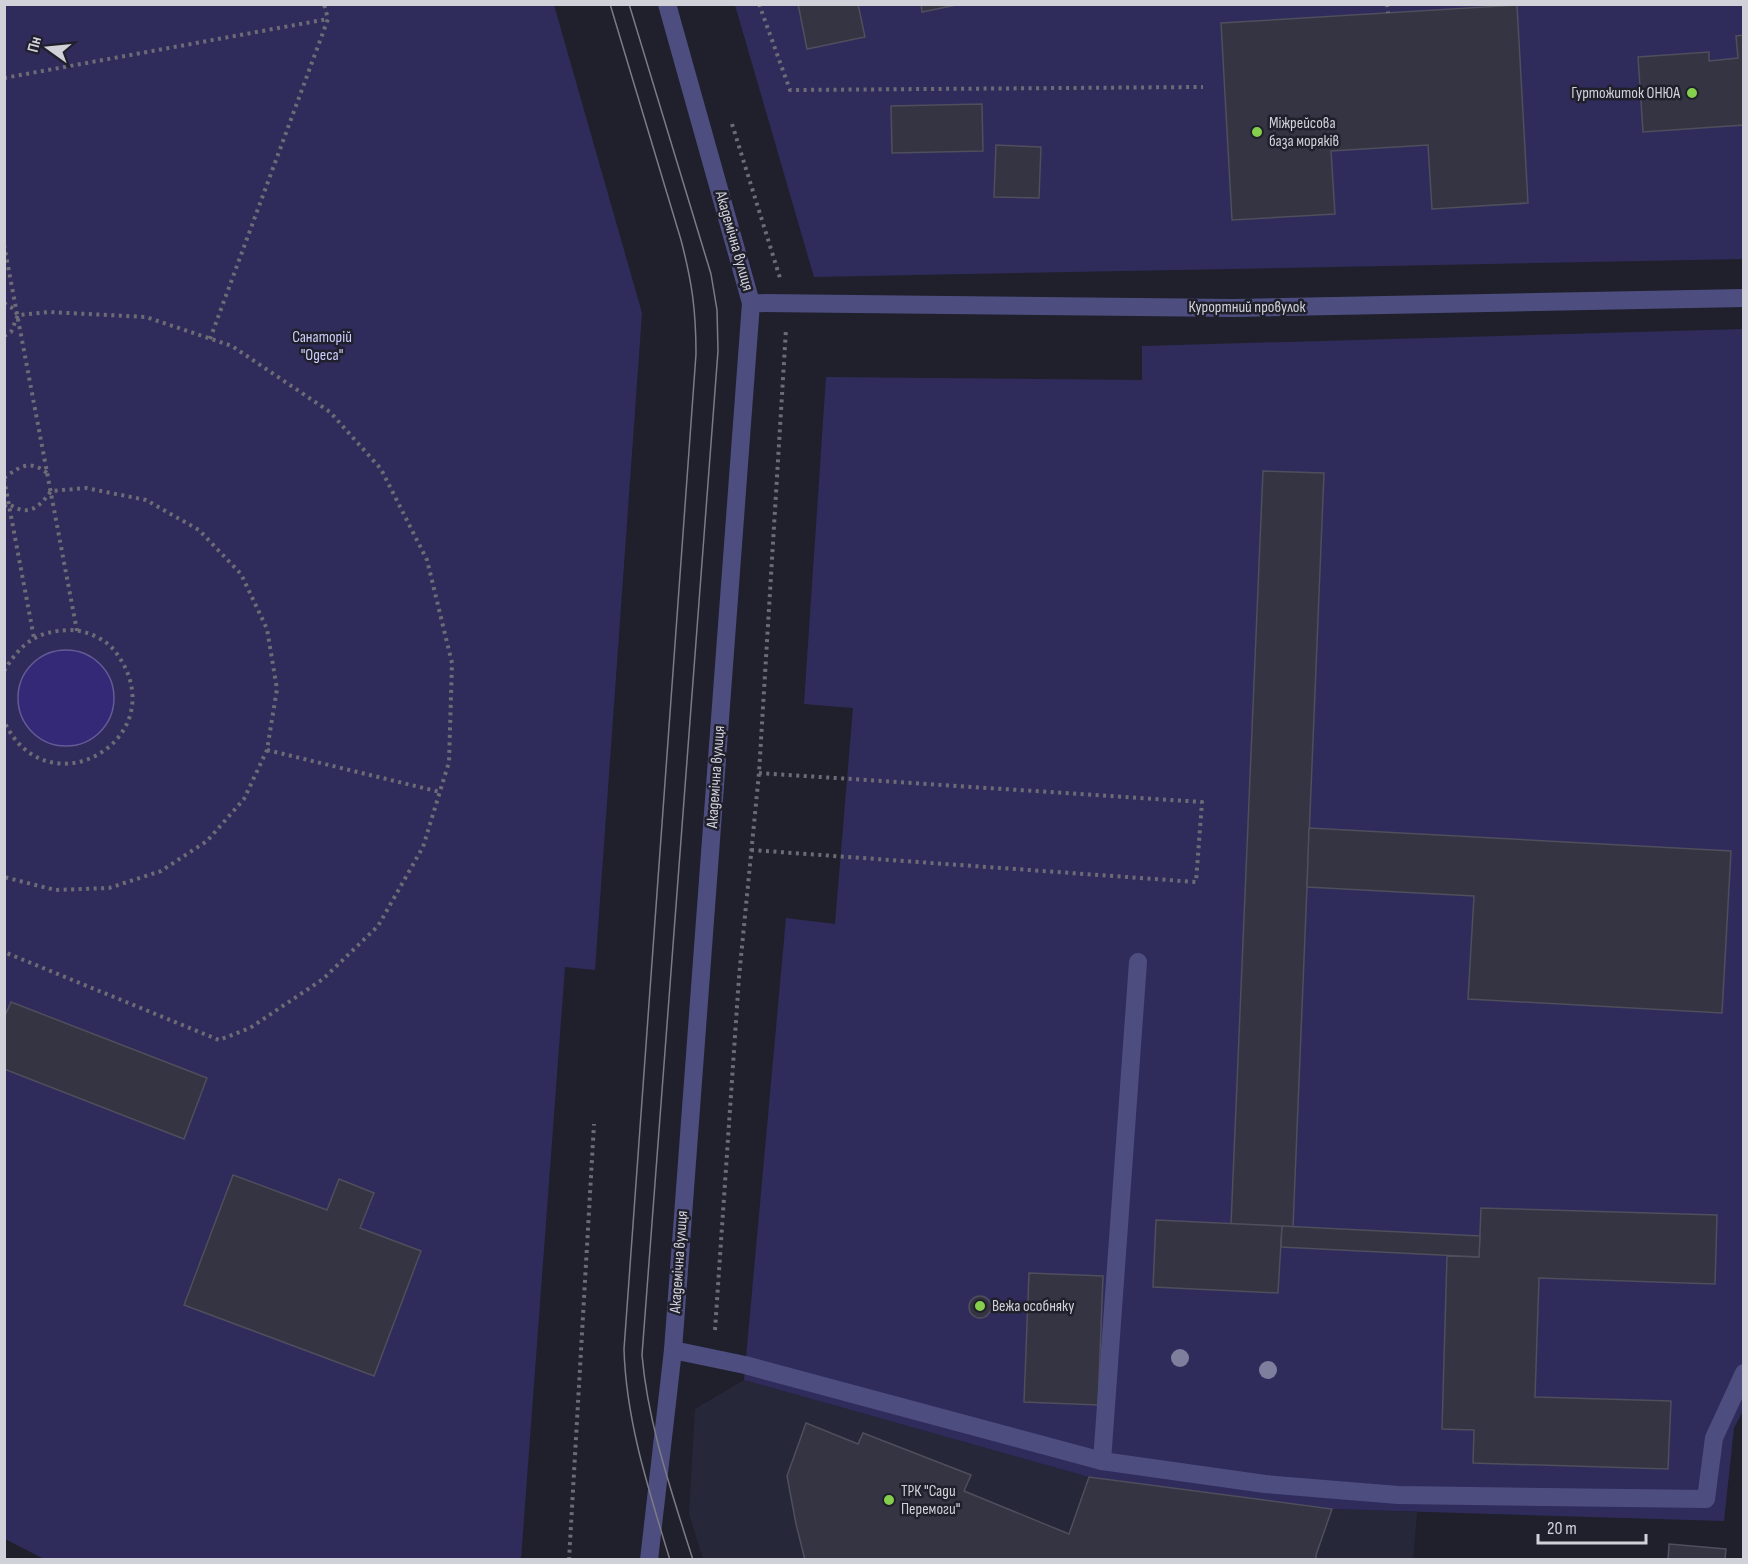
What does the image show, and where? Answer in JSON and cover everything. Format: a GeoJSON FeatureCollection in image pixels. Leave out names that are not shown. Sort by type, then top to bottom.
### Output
{"type":"FeatureCollection","features":[{"type":"Feature","properties":{"kind":"street","name":"Академічна вулиця"},"geometry":{"type":"LineString","coordinates":[[649,1560],[673,1350],[751,303],[667,4]]}},
{"type":"Feature","properties":{"kind":"street","name":"Курортний провулок"},"geometry":{"type":"LineString","coordinates":[[751,303],[1234,308],[1743,298]]}},
{"type":"Feature","properties":{"kind":"street"},"geometry":{"type":"LineString","coordinates":[[1102,1461],[1138,962]]}},
{"type":"Feature","properties":{"kind":"street"},"geometry":{"type":"LineString","coordinates":[[673,1350],[713,1358],[1102,1461],[1265,1484],[1398,1495],[1706,1499],[1714,1438],[1743,1373]]}},
{"type":"Feature","properties":{"kind":"path"},"geometry":{"type":"LineString","coordinates":[[210,339],[328,19],[324,4]]}},
{"type":"Feature","properties":{"kind":"path"},"geometry":{"type":"LineString","coordinates":[[759,4],[790,90],[1203,87]]}},
{"type":"Feature","properties":{"kind":"path"},"geometry":{"type":"LineString","coordinates":[[1387,4],[1388,13]]}},
{"type":"Feature","properties":{"kind":"path"},"geometry":{"type":"LineString","coordinates":[[4,78],[328,19]]}},
{"type":"Feature","properties":{"kind":"path"},"geometry":{"type":"LineString","coordinates":[[713,1358],[739,977],[759,773],[788,304],[730,115]]}},
{"type":"Feature","properties":{"kind":"path"},"geometry":{"type":"LineString","coordinates":[[4,245],[77,631]]}},
{"type":"Feature","properties":{"kind":"path"},"geometry":{"type":"LineString","coordinates":[[4,303],[18,315]]}},
{"type":"Feature","properties":{"kind":"path"},"geometry":{"type":"LineString","coordinates":[[4,952],[219,1040],[250,1028],[323,979],[378,926],[423,848],[449,762],[452,663],[427,560],[381,469],[330,412],[232,346],[146,317],[48,312],[18,315]]}},
{"type":"Feature","properties":{"kind":"path"},"geometry":{"type":"LineString","coordinates":[[4,336],[11,332],[18,315]]}},
{"type":"Feature","properties":{"kind":"path"},"geometry":{"type":"LineString","coordinates":[[34,638],[7,505],[4,479],[18,468],[28,465],[39,466],[47,473]]}},
{"type":"Feature","properties":{"kind":"path"},"geometry":{"type":"LineString","coordinates":[[4,877],[55,890],[109,888],[161,871],[207,841],[244,799],[267,750],[277,689],[267,629],[241,574],[199,530],[146,500],[86,488],[51,491]]}},
{"type":"Feature","properties":{"kind":"path"},"geometry":{"type":"LineString","coordinates":[[7,505],[18,510],[31,510],[42,505],[51,491]]}},
{"type":"Feature","properties":{"kind":"path"},"geometry":{"type":"LineString","coordinates":[[4,670],[15,654],[34,638],[51,631],[77,631],[95,636],[114,649],[127,667],[133,689],[132,712],[123,732],[108,750],[88,760],[66,764],[45,761],[26,751],[11,735],[4,721]]}},
{"type":"Feature","properties":{"kind":"path"},"geometry":{"type":"LineString","coordinates":[[267,750],[440,792]]}},
{"type":"Feature","properties":{"kind":"path"},"geometry":{"type":"LineString","coordinates":[[751,850],[1196,882],[1202,802],[759,773]]}},
{"type":"Feature","properties":{"kind":"path"},"geometry":{"type":"LineString","coordinates":[[569,1560],[594,1124]]}},
{"type":"Feature","properties":{"kind":"shaded area"},"geometry":{"type":"Polygon","coordinates":[[[57,650],[75,650],[93,658],[106,671],[114,689],[111,717],[93,738],[75,746],[57,746],[39,738],[26,725],[18,707],[18,689],[26,671],[39,658],[57,650]]]}},
{"type":"Feature","properties":{"kind":"shaded area"},"geometry":{"type":"Polygon","coordinates":[[[744,1380],[1089,1477],[1332,1509],[1417,1512],[1413,1560],[703,1559],[689,1514],[695,1409],[744,1380]]]}},
{"type":"Feature","properties":{"kind":"green space","name":"Санаторій \"Одеса\""},"geometry":{"type":"Polygon","coordinates":[[[4,5],[554,5],[642,313],[595,970],[565,967],[521,1559],[46,1560],[5,1539],[4,5]]]}},
{"type":"Feature","properties":{"kind":"green space","name":"Міжрейсова база моряків"},"geometry":{"type":"Polygon","coordinates":[[[735,5],[1743,5],[1743,259],[814,277],[735,5]]]}},
{"type":"Feature","properties":{"kind":"green space"},"geometry":{"type":"Polygon","coordinates":[[[1743,329],[1744,1409],[1734,1428],[1724,1521],[1332,1509],[1089,1477],[744,1380],[786,918],[835,924],[853,708],[804,704],[826,377],[1142,380],[1142,346],[1743,329]]]}},
{"type":"Feature","properties":{"kind":"building"},"geometry":{"type":"Polygon","coordinates":[[[798,4],[858,4],[865,37],[807,49],[798,4]]]}},
{"type":"Feature","properties":{"kind":"building"},"geometry":{"type":"Polygon","coordinates":[[[921,4],[961,4],[922,12],[921,4]]]}},
{"type":"Feature","properties":{"kind":"building"},"geometry":{"type":"Polygon","coordinates":[[[1517,5],[1528,203],[1432,209],[1428,145],[1331,151],[1335,214],[1232,220],[1221,23],[1517,5]]]}},
{"type":"Feature","properties":{"kind":"building","name":"Гуртожиток ОНЮА"},"geometry":{"type":"Polygon","coordinates":[[[1744,35],[1744,125],[1643,132],[1638,57],[1709,52],[1709,61],[1738,58],[1736,36],[1744,35]]]}},
{"type":"Feature","properties":{"kind":"building"},"geometry":{"type":"Polygon","coordinates":[[[982,104],[983,151],[892,153],[891,106],[982,104]]]}},
{"type":"Feature","properties":{"kind":"building"},"geometry":{"type":"Polygon","coordinates":[[[996,145],[1041,147],[1039,198],[994,197],[996,145]]]}},
{"type":"Feature","properties":{"kind":"building"},"geometry":{"type":"Polygon","coordinates":[[[1263,471],[1324,473],[1293,1227],[1231,1224],[1263,471]]]}},
{"type":"Feature","properties":{"kind":"building"},"geometry":{"type":"Polygon","coordinates":[[[1309,828],[1731,851],[1722,1013],[1468,999],[1474,896],[1307,887],[1309,828]]]}},
{"type":"Feature","properties":{"kind":"building"},"geometry":{"type":"Polygon","coordinates":[[[11,1002],[207,1078],[184,1139],[4,1069],[4,1018],[11,1002]]]}},
{"type":"Feature","properties":{"kind":"building"},"geometry":{"type":"Polygon","coordinates":[[[233,1175],[327,1210],[339,1179],[374,1193],[360,1228],[421,1251],[374,1376],[184,1305],[233,1175]]]}},
{"type":"Feature","properties":{"kind":"building"},"geometry":{"type":"Polygon","coordinates":[[[1481,1208],[1717,1215],[1715,1284],[1539,1278],[1535,1397],[1671,1401],[1668,1469],[1473,1463],[1474,1430],[1442,1429],[1447,1256],[1479,1257],[1481,1208]]]}},
{"type":"Feature","properties":{"kind":"building"},"geometry":{"type":"Polygon","coordinates":[[[1156,1220],[1282,1226],[1278,1293],[1153,1287],[1156,1220]]]}},
{"type":"Feature","properties":{"kind":"building"},"geometry":{"type":"Polygon","coordinates":[[[1282,1226],[1480,1236],[1479,1257],[1281,1247],[1282,1226]]]}},
{"type":"Feature","properties":{"kind":"building"},"geometry":{"type":"Polygon","coordinates":[[[1029,1273],[1103,1276],[1098,1405],[1024,1402],[1029,1273]]]}},
{"type":"Feature","properties":{"kind":"building","name":"Вежа особняку"},"geometry":{"type":"Polygon","coordinates":[[[980,1296],[988,1299],[991,1307],[988,1315],[980,1318],[972,1315],[969,1307],[972,1299],[980,1296]]]}},
{"type":"Feature","properties":{"kind":"building","name":"ТРК \"Сади Перемоги\""},"geometry":{"type":"Polygon","coordinates":[[[806,1423],[858,1444],[863,1433],[971,1475],[964,1491],[1069,1534],[1089,1477],[1332,1509],[1316,1560],[805,1560],[787,1476],[806,1423]]]}},
{"type":"Feature","properties":{"kind":"building"},"geometry":{"type":"Polygon","coordinates":[[[1669,1544],[1726,1549],[1725,1560],[1668,1560],[1669,1544]]]}},
{"type":"Feature","properties":{"kind":"tram line"},"geometry":{"type":"LineString","coordinates":[[610,4],[681,240],[693,296],[696,338],[624,1349],[634,1429],[670,1560]]}},
{"type":"Feature","properties":{"kind":"tram line"},"geometry":{"type":"LineString","coordinates":[[629,4],[711,274],[717,310],[718,351],[642,1355],[655,1433],[693,1560]]}},
{"type":"Feature","properties":{"kind":"place","name":"Гуртожиток ОНЮА"},"geometry":{"type":"Point","coordinates":[1692,93]}},
{"type":"Feature","properties":{"kind":"place","name":"Міжрейсова база моряків"},"geometry":{"type":"Point","coordinates":[1257,132]}},
{"type":"Feature","properties":{"kind":"place","name":"Вежа особняку"},"geometry":{"type":"Point","coordinates":[980,1306]}},
{"type":"Feature","properties":{"kind":"place","name":"ТРК \"Сади Перемоги\""},"geometry":{"type":"Point","coordinates":[889,1500]}}]}
